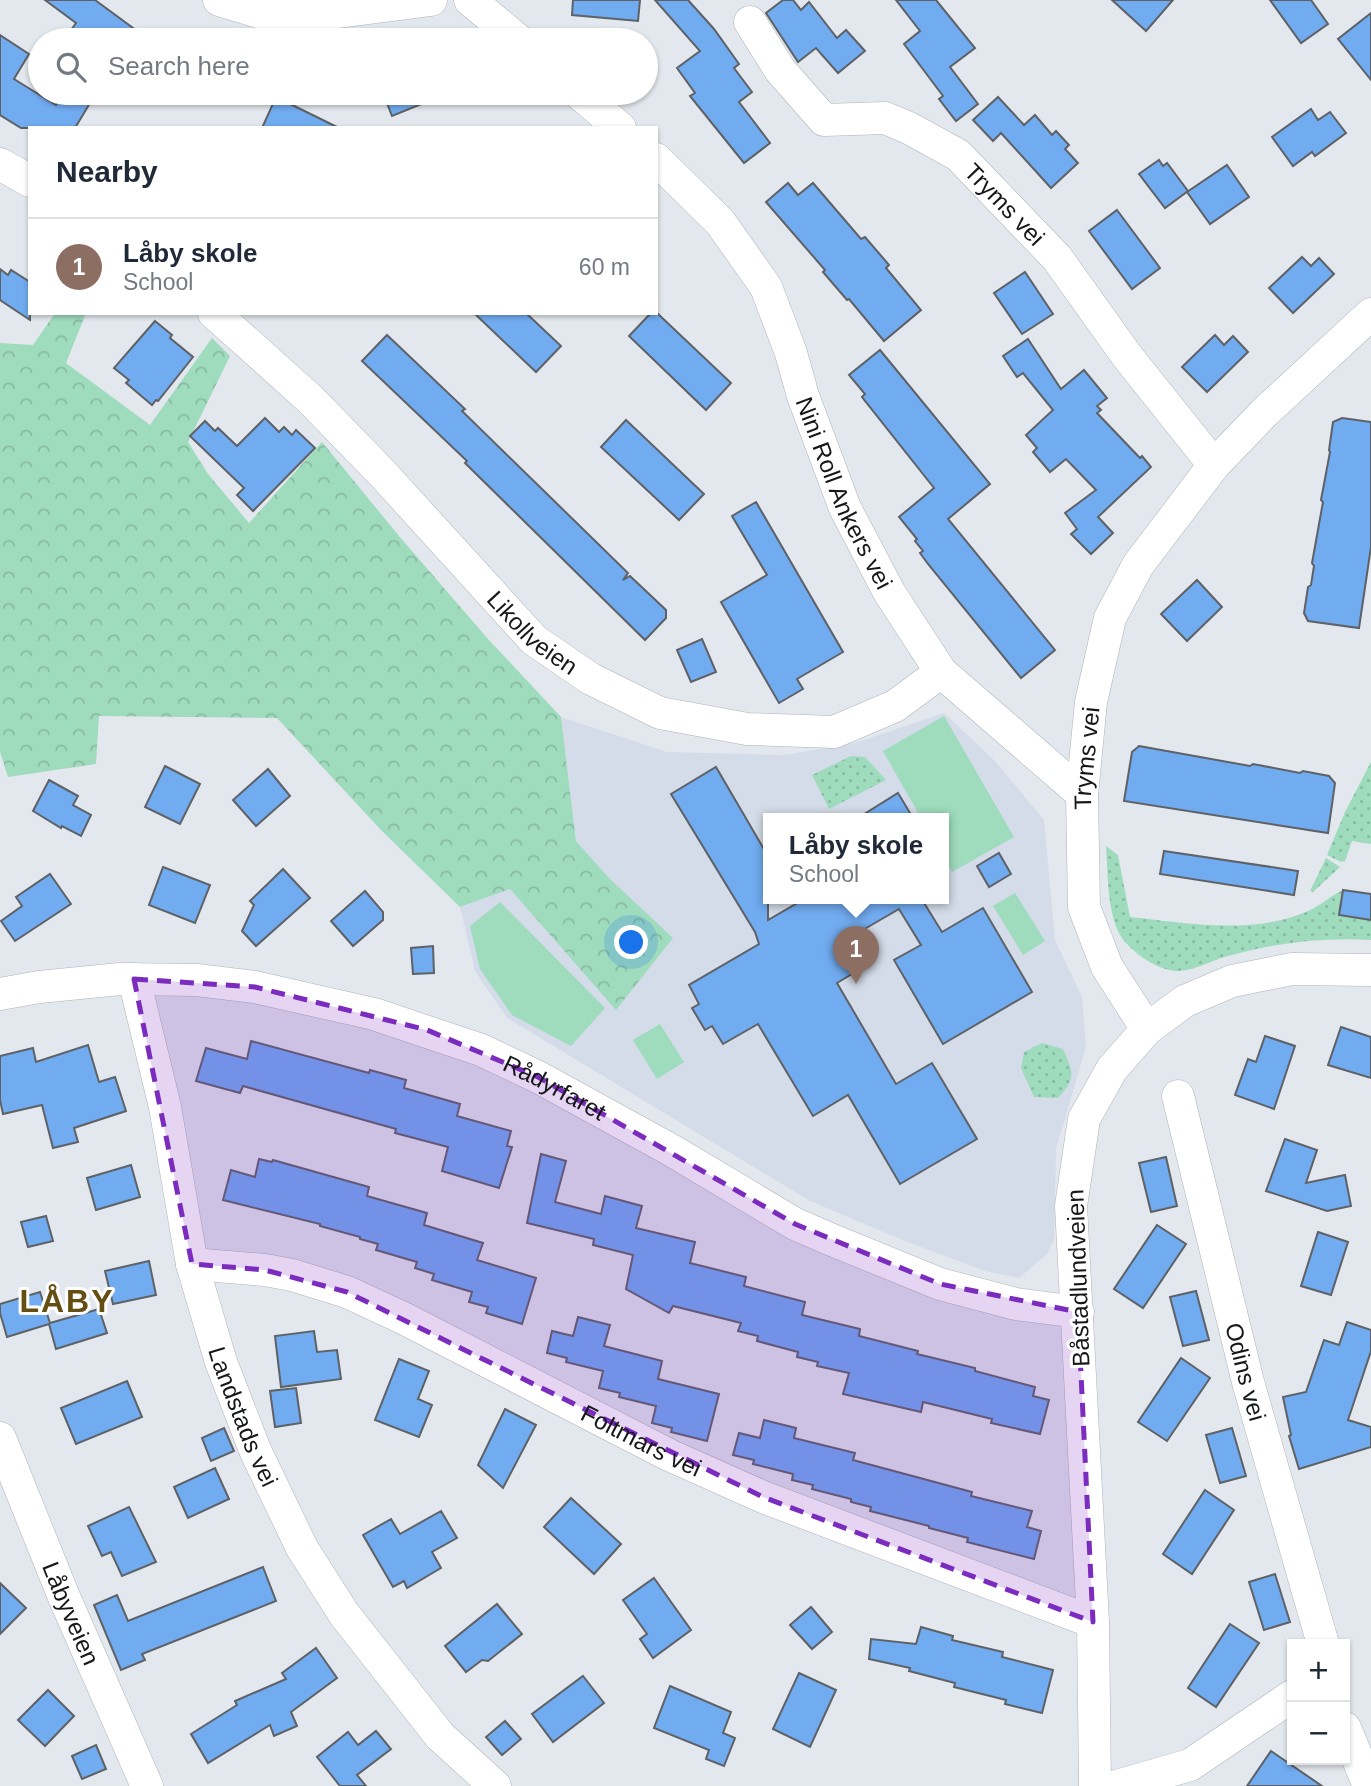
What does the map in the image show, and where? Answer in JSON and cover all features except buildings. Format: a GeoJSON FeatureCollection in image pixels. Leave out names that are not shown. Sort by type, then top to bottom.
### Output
{"type":"FeatureCollection","features":[{"type":"Feature","properties":{"kind":"street"},"geometry":{"type":"LineString","coordinates":[[219,0],[268,15],[323,14],[431,0]]}},
{"type":"Feature","properties":{"kind":"street"},"geometry":{"type":"LineString","coordinates":[[470,0],[503,28]]}},
{"type":"Feature","properties":{"kind":"street","name":"Tryms vei"},"geometry":{"type":"LineString","coordinates":[[750,22],[780,70],[824,120],[885,118],[958,155],[1057,258],[1127,356],[1214,465]]}},
{"type":"Feature","properties":{"kind":"street"},"geometry":{"type":"LineString","coordinates":[[593,105],[618,126]]}},
{"type":"Feature","properties":{"kind":"street","name":"Nini Roll Ankers vei"},"geometry":{"type":"LineString","coordinates":[[658,161],[720,222],[766,287],[792,353],[803,396],[845,508],[889,592],[941,672],[1082,794]]}},
{"type":"Feature","properties":{"kind":"street"},"geometry":{"type":"LineString","coordinates":[[0,164],[28,180]]}},
{"type":"Feature","properties":{"kind":"street","name":"Tryms vei"},"geometry":{"type":"LineString","coordinates":[[1147,1029],[1107,967],[1083,907],[1082,794],[1091,702],[1110,618],[1138,565],[1214,465],[1264,413],[1371,314]]}},
{"type":"Feature","properties":{"kind":"street","name":"Likollveien"},"geometry":{"type":"LineString","coordinates":[[217,315],[310,399],[382,473],[534,640],[591,679],[660,713],[747,729],[834,732],[895,706],[941,672]]}},
{"type":"Feature","properties":{"kind":"street","name":"Båstadlundveien"},"geometry":{"type":"LineString","coordinates":[[1095,1786],[1093,1622],[1071,1206],[1084,1119],[1112,1069],[1147,1029],[1185,1001],[1232,981],[1292,969],[1371,970]]}},
{"type":"Feature","properties":{"kind":"street","name":"Rådyrfaret"},"geometry":{"type":"LineString","coordinates":[[0,994],[38,987],[134,979],[197,980],[255,987],[374,1014],[481,1050],[538,1077],[671,1150],[807,1230],[940,1284],[1016,1304],[1078,1312]]}},
{"type":"Feature","properties":{"kind":"street","name":"Landstads vei"},"geometry":{"type":"LineString","coordinates":[[134,979],[164,1107],[192,1264],[220,1362],[256,1450],[302,1548],[344,1614],[440,1736],[495,1786]]}},
{"type":"Feature","properties":{"kind":"street","name":"Odins vei"},"geometry":{"type":"LineString","coordinates":[[1178,1096],[1248,1382],[1323,1639]]}},
{"type":"Feature","properties":{"kind":"street","name":"Foltmars vei"},"geometry":{"type":"LineString","coordinates":[[192,1264],[265,1270],[292,1275],[346,1292],[403,1318],[669,1455],[763,1497],[1093,1622]]}},
{"type":"Feature","properties":{"kind":"street","name":"Låbyveien"},"geometry":{"type":"LineString","coordinates":[[0,1438],[64,1597],[147,1786]]}},
{"type":"Feature","properties":{"kind":"street"},"geometry":{"type":"LineString","coordinates":[[1117,1786],[1190,1765],[1287,1699]]}},
{"type":"Feature","properties":{"kind":"street"},"geometry":{"type":"LineString","coordinates":[[1350,1741],[1368,1786]]}},
{"type":"Feature","properties":{"kind":"highlighted area"},"geometry":{"type":"Polygon","coordinates":[[[134,979],[255,987],[427,1030],[538,1077],[795,1224],[940,1284],[1078,1312],[1093,1622],[763,1497],[347,1292],[265,1270],[192,1264],[134,979]]]}},
{"type":"Feature","properties":{"kind":"shaded area"},"geometry":{"type":"Polygon","coordinates":[[[944,713],[995,761],[1044,820],[1055,940],[1082,997],[1086,1047],[1056,1149],[1054,1240],[1047,1254],[1019,1278],[985,1271],[810,1201],[507,1018],[475,971],[460,907],[510,889],[617,1010],[611,880],[576,841],[561,717],[667,752],[784,755],[855,743],[944,713]]]}},
{"type":"Feature","properties":{"kind":"green space"},"geometry":{"type":"Polygon","coordinates":[[[54,315],[85,315],[66,363],[150,425],[212,338],[230,356],[188,442],[208,474],[249,523],[322,442],[488,639],[561,717],[576,841],[611,880],[673,938],[616,1010],[510,889],[460,907],[381,830],[277,718],[99,716],[96,764],[8,777],[0,752],[0,343],[33,345],[54,315]]]}},
{"type":"Feature","properties":{"kind":"green space"},"geometry":{"type":"Polygon","coordinates":[[[944,716],[1014,837],[952,872],[949,866],[949,813],[918,813],[883,751],[944,716]]]}},
{"type":"Feature","properties":{"kind":"green space"},"geometry":{"type":"Polygon","coordinates":[[[851,756],[865,757],[886,780],[829,809],[812,775],[851,756]]]}},
{"type":"Feature","properties":{"kind":"green space"},"geometry":{"type":"Polygon","coordinates":[[[1371,762],[1371,844],[1352,841],[1345,861],[1341,862],[1327,855],[1345,812],[1371,762]]]}},
{"type":"Feature","properties":{"kind":"green space"},"geometry":{"type":"Polygon","coordinates":[[[1106,846],[1118,855],[1130,917],[1196,924],[1263,923],[1306,912],[1343,890],[1339,915],[1371,920],[1371,940],[1335,939],[1281,944],[1245,951],[1184,971],[1160,967],[1135,952],[1118,931],[1110,900],[1106,846]]]}},
{"type":"Feature","properties":{"kind":"green space"},"geometry":{"type":"Polygon","coordinates":[[[1326,858],[1340,867],[1313,892],[1310,891],[1326,858]]]}},
{"type":"Feature","properties":{"kind":"green space"},"geometry":{"type":"Polygon","coordinates":[[[1015,893],[1045,941],[1023,955],[993,906],[1015,893]]]}},
{"type":"Feature","properties":{"kind":"green space"},"geometry":{"type":"Polygon","coordinates":[[[500,902],[605,1008],[571,1046],[512,1015],[480,969],[470,926],[500,902]]]}},
{"type":"Feature","properties":{"kind":"green space"},"geometry":{"type":"Polygon","coordinates":[[[660,1024],[684,1062],[657,1079],[633,1040],[660,1024]]]}},
{"type":"Feature","properties":{"kind":"green space"},"geometry":{"type":"Polygon","coordinates":[[[1042,1043],[1063,1049],[1071,1069],[1071,1080],[1058,1098],[1034,1097],[1021,1068],[1024,1052],[1042,1043]]]}},
{"type":"Feature","properties":{"kind":"place","name":"Låby skole"},"geometry":{"type":"Point","coordinates":[856,984]}},
{"type":"Feature","properties":{"kind":"district","name":"LÅBY"},"geometry":{"type":"Point","coordinates":[67,1301]}}]}
